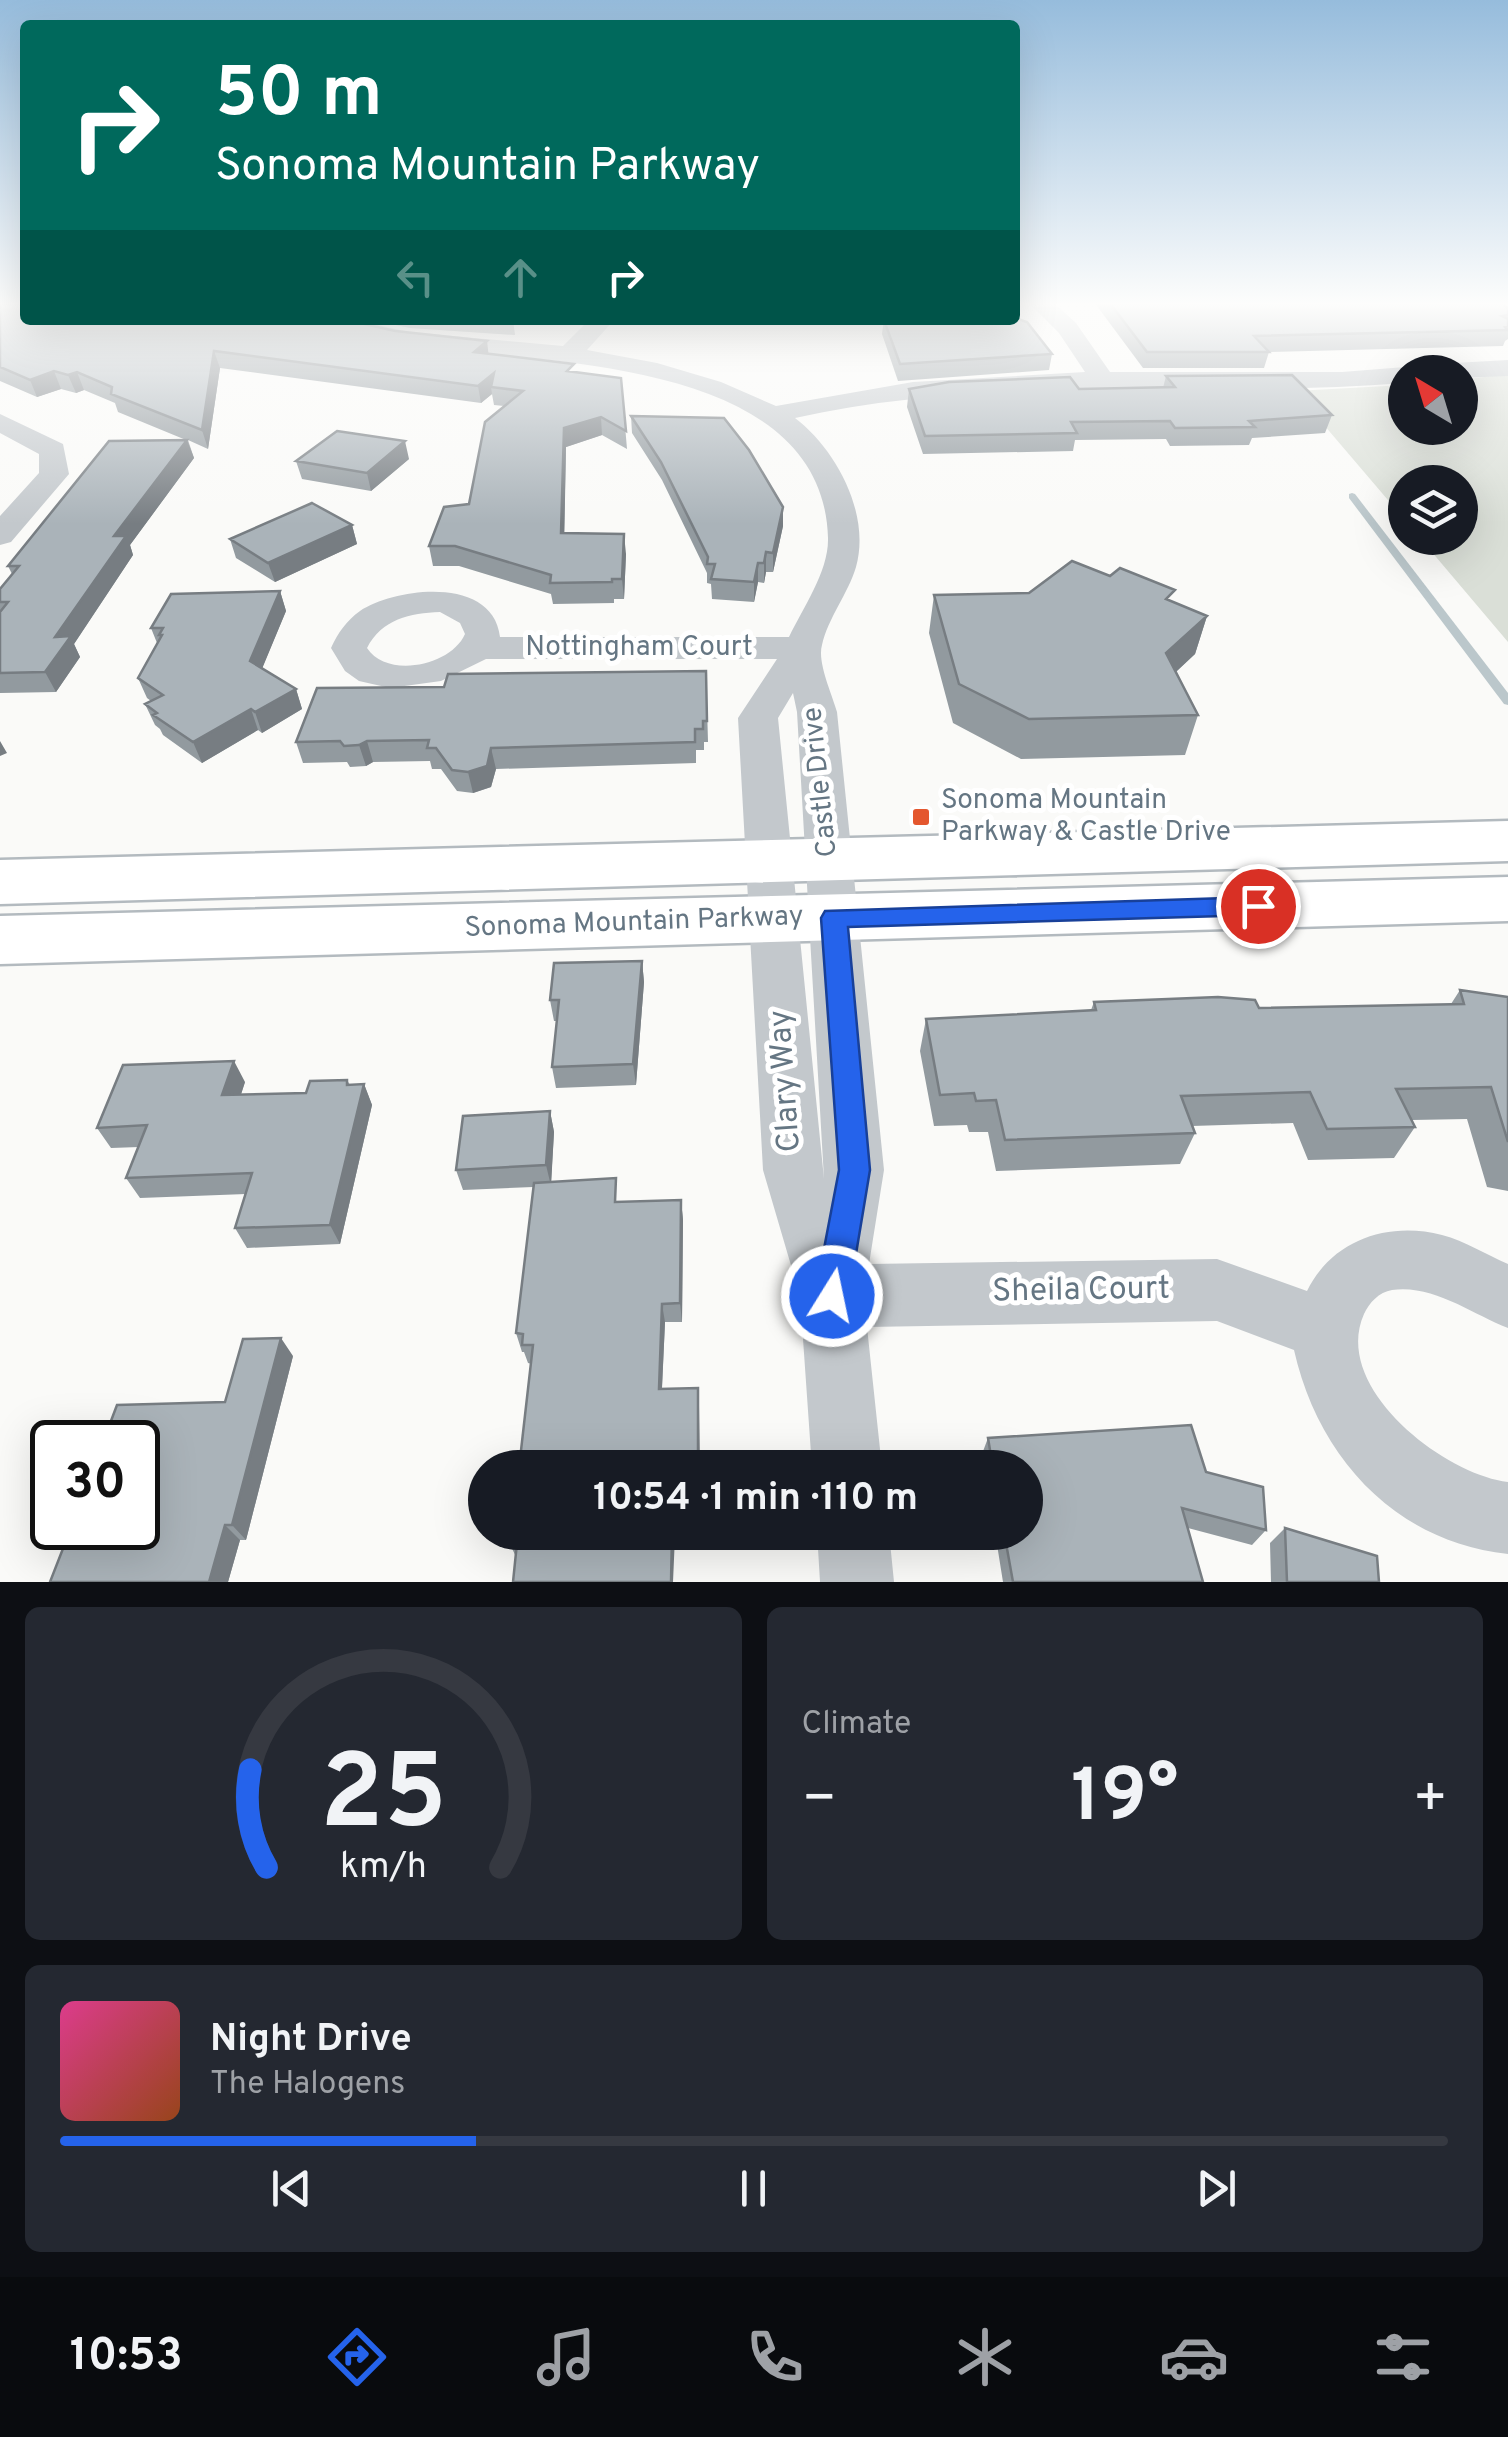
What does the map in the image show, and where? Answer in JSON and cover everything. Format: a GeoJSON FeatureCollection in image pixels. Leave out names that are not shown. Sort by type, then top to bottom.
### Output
{"type":"FeatureCollection","features":[{"type":"Feature","properties":{"kind":"main road","name":"Sonoma Mountain Parkway"},"geometry":{"type":"LineString","coordinates":[[832,889],[1508,841]]}},
{"type":"Feature","properties":{"kind":"main road","name":"Sonoma Mountain Parkway"},"geometry":{"type":"LineString","coordinates":[[0,882],[1508,899]]}},
{"type":"Feature","properties":{"kind":"main road","name":"Sonoma Mountain Parkway"},"geometry":{"type":"LineString","coordinates":[[0,940],[772,890]]}},
{"type":"Feature","properties":{"kind":"street","name":"Castle Drive"},"geometry":{"type":"LineString","coordinates":[[673,376],[712,388],[772,415],[800,436],[828,468],[844,538],[839,566],[802,648],[758,718],[772,890]]}},
{"type":"Feature","properties":{"kind":"street"},"geometry":{"type":"LineString","coordinates":[[1100,376],[1104,382]]}},
{"type":"Feature","properties":{"kind":"street"},"geometry":{"type":"LineString","coordinates":[[772,415],[856,394],[940,386],[1388,376]]}},
{"type":"Feature","properties":{"kind":"street"},"geometry":{"type":"LineString","coordinates":[[0,422],[53,450],[54,474],[0,535]]}},
{"type":"Feature","properties":{"kind":"street","name":"Nottingham Court"},"geometry":{"type":"LineString","coordinates":[[477,648],[802,648]]}},
{"type":"Feature","properties":{"kind":"street","name":"Castle Drive"},"geometry":{"type":"LineString","coordinates":[[802,648],[816,712],[832,889]]}},
{"type":"Feature","properties":{"kind":"street","name":"Clary Way"},"geometry":{"type":"LineString","coordinates":[[832,889],[855,1170],[832,1296]]}},
{"type":"Feature","properties":{"kind":"street","name":"Clary Way"},"geometry":{"type":"LineString","coordinates":[[772,890],[792,1170],[832,1296],[845,1450]]}},
{"type":"Feature","properties":{"kind":"street"},"geometry":{"type":"LineString","coordinates":[[1508,1297],[1474,1276],[1432,1261],[1390,1259],[1356,1270],[1334,1294],[1324,1329],[1326,1365],[1343,1404],[1370,1443],[1407,1478],[1449,1503],[1508,1518]]}},
{"type":"Feature","properties":{"kind":"street","name":"Sheila Court"},"geometry":{"type":"LineString","coordinates":[[832,1296],[1217,1290],[1324,1329]]}},
{"type":"Feature","properties":{"kind":"street"},"geometry":{"type":"LineString","coordinates":[[854,1550],[857,1582]]}},
{"type":"Feature","properties":{"kind":"shaded area"},"geometry":{"type":"Polygon","coordinates":[[[1508,376],[1508,642],[1434,555],[1478,555],[1478,465],[1388,465],[1388,500],[1295,391],[1388,386],[1388,445],[1478,445],[1478,378],[1508,376]]]}},
{"type":"Feature","properties":{"kind":"building"},"geometry":{"type":"Polygon","coordinates":[[[86,376],[210,376],[202,430],[111,394],[112,387],[86,376]]]}},
{"type":"Feature","properties":{"kind":"building"},"geometry":{"type":"Polygon","coordinates":[[[401,376],[491,376],[478,386],[401,376]]]}},
{"type":"Feature","properties":{"kind":"building"},"geometry":{"type":"Polygon","coordinates":[[[493,376],[621,378],[626,431],[601,417],[564,428],[561,533],[624,534],[622,579],[550,583],[551,575],[455,546],[429,546],[444,507],[469,504],[485,422],[523,391],[491,387],[493,376]]]}},
{"type":"Feature","properties":{"kind":"building"},"geometry":{"type":"Polygon","coordinates":[[[1166,376],[1293,376],[1332,415],[1249,421],[1255,427],[1175,428],[1170,421],[1071,422],[1077,433],[925,436],[909,389],[949,382],[1070,377],[1079,389],[1175,387],[1166,376]]]}},
{"type":"Feature","properties":{"kind":"building"},"geometry":{"type":"Polygon","coordinates":[[[631,416],[724,418],[749,450],[783,507],[773,553],[766,552],[764,563],[758,563],[754,582],[711,579],[715,564],[707,564],[708,557],[661,462],[631,416]]]}},
{"type":"Feature","properties":{"kind":"building"},"geometry":{"type":"Polygon","coordinates":[[[337,431],[405,441],[367,473],[296,461],[337,431]]]}},
{"type":"Feature","properties":{"kind":"building"},"geometry":{"type":"Polygon","coordinates":[[[187,440],[114,536],[126,536],[55,637],[71,636],[45,672],[0,673],[0,612],[8,602],[0,602],[0,589],[19,566],[8,566],[109,441],[187,440]]]}},
{"type":"Feature","properties":{"kind":"building"},"geometry":{"type":"Polygon","coordinates":[[[312,503],[352,525],[268,563],[230,539],[312,503]]]}},
{"type":"Feature","properties":{"kind":"building"},"geometry":{"type":"Polygon","coordinates":[[[1072,561],[1110,576],[1120,568],[1175,590],[1166,599],[1207,616],[1166,653],[1198,715],[1029,719],[959,684],[934,595],[1029,593],[1072,561]]]}},
{"type":"Feature","properties":{"kind":"building"},"geometry":{"type":"Polygon","coordinates":[[[280,591],[250,661],[296,689],[193,742],[153,715],[157,713],[145,704],[163,695],[138,678],[162,635],[163,628],[151,628],[171,594],[280,591]]]}},
{"type":"Feature","properties":{"kind":"building"},"geometry":{"type":"Polygon","coordinates":[[[706,671],[707,721],[703,721],[703,729],[695,729],[695,742],[491,748],[487,766],[468,772],[452,770],[436,748],[427,748],[429,740],[367,741],[344,746],[340,741],[296,742],[317,688],[444,687],[448,674],[706,671]]]}},
{"type":"Feature","properties":{"kind":"building"},"geometry":{"type":"Polygon","coordinates":[[[642,961],[633,1064],[552,1067],[559,1000],[550,1000],[554,963],[642,961]]]}},
{"type":"Feature","properties":{"kind":"building"},"geometry":{"type":"Polygon","coordinates":[[[1460,990],[1508,997],[1508,1142],[1491,1087],[1396,1089],[1415,1127],[1327,1129],[1310,1092],[1181,1096],[1195,1133],[1005,1140],[996,1100],[976,1101],[974,1093],[940,1095],[926,1019],[1096,1010],[1094,1002],[1218,997],[1255,1000],[1259,1008],[1464,1004],[1460,990]]]}},
{"type":"Feature","properties":{"kind":"building"},"geometry":{"type":"Polygon","coordinates":[[[234,1061],[222,1095],[306,1093],[310,1081],[347,1080],[347,1085],[364,1084],[330,1225],[235,1228],[252,1173],[126,1178],[147,1125],[97,1128],[123,1065],[234,1061]]]}},
{"type":"Feature","properties":{"kind":"building"},"geometry":{"type":"Polygon","coordinates":[[[550,1111],[546,1165],[456,1170],[463,1116],[550,1111]]]}},
{"type":"Feature","properties":{"kind":"building"},"geometry":{"type":"Polygon","coordinates":[[[616,1178],[615,1202],[681,1200],[680,1303],[662,1304],[659,1389],[698,1388],[698,1450],[521,1450],[533,1345],[522,1345],[523,1334],[516,1333],[534,1183],[616,1178]]]}},
{"type":"Feature","properties":{"kind":"building"},"geometry":{"type":"Polygon","coordinates":[[[281,1338],[232,1525],[225,1525],[209,1582],[50,1582],[62,1550],[160,1550],[160,1420],[111,1420],[117,1405],[225,1402],[243,1339],[281,1338]]]}},
{"type":"Feature","properties":{"kind":"building"},"geometry":{"type":"Polygon","coordinates":[[[1191,1425],[1206,1472],[1263,1487],[1266,1530],[1182,1508],[1203,1582],[1013,1582],[1007,1550],[1043,1550],[1043,1450],[990,1450],[988,1438],[1191,1425]]]}},
{"type":"Feature","properties":{"kind":"building"},"geometry":{"type":"Polygon","coordinates":[[[1285,1528],[1377,1556],[1379,1582],[1287,1582],[1285,1528]]]}},
{"type":"Feature","properties":{"kind":"building"},"geometry":{"type":"Polygon","coordinates":[[[516,1550],[672,1550],[671,1582],[513,1582],[516,1550]]]}},
{"type":"Feature","properties":{"kind":"waterway"},"geometry":{"type":"LineString","coordinates":[[1352,496],[1508,701]]}},
{"type":"Feature","properties":{"kind":"place","name":"Sonoma Mountain Parkway & Castle Drive"},"geometry":{"type":"Point","coordinates":[921,817]}},
{"type":"Feature","properties":{"kind":"route"},"geometry":{"type":"LineString","coordinates":[[832,1296],[855,1170],[834,918],[1258,906]]}}]}
